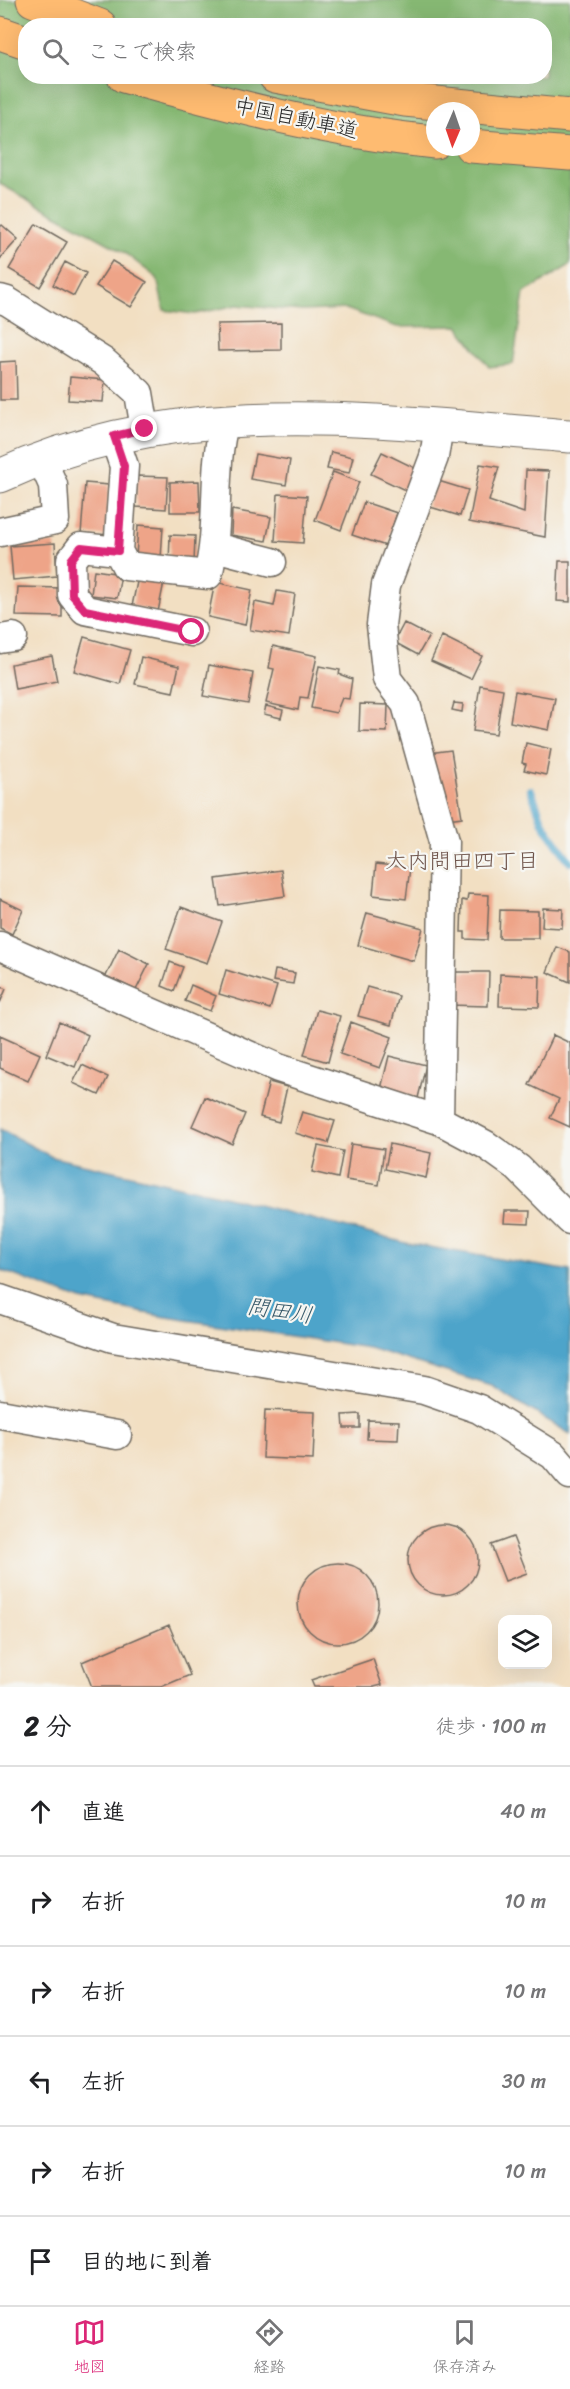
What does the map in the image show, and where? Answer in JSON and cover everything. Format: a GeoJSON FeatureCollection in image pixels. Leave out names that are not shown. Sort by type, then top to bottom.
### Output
{"type":"FeatureCollection","features":[{"type":"Feature","properties":{"kind":"highway"},"geometry":{"type":"LineString","coordinates":[[33,0],[79,18]]}},
{"type":"Feature","properties":{"kind":"highway"},"geometry":{"type":"LineString","coordinates":[[0,33],[18,39]]}},
{"type":"Feature","properties":{"kind":"highway","name":"中国自動車道"},"geometry":{"type":"LineString","coordinates":[[154,84],[257,112],[401,139],[426,141]]}},
{"type":"Feature","properties":{"kind":"highway","name":"中国自動車道"},"geometry":{"type":"LineString","coordinates":[[318,84],[405,100],[570,116]]}},
{"type":"Feature","properties":{"kind":"highway"},"geometry":{"type":"LineString","coordinates":[[480,147],[570,154]]}},
{"type":"Feature","properties":{"kind":"street"},"geometry":{"type":"LineString","coordinates":[[0,299],[7,301],[104,362],[139,393],[124,466],[118,551],[126,566],[138,570],[208,575],[216,547],[218,448],[225,420]]}},
{"type":"Feature","properties":{"kind":"street"},"geometry":{"type":"LineString","coordinates":[[0,476],[40,458],[130,433],[225,420],[294,418],[570,436]]}},
{"type":"Feature","properties":{"kind":"street"},"geometry":{"type":"LineString","coordinates":[[439,426],[434,457],[386,585],[381,625],[387,679],[406,704],[444,841],[439,1120]]}},
{"type":"Feature","properties":{"kind":"street"},"geometry":{"type":"LineString","coordinates":[[0,532],[56,520],[53,485],[40,458]]}},
{"type":"Feature","properties":{"kind":"street"},"geometry":{"type":"LineString","coordinates":[[118,551],[81,547],[71,560],[72,595],[85,610],[192,632]]}},
{"type":"Feature","properties":{"kind":"street"},"geometry":{"type":"LineString","coordinates":[[216,547],[272,562]]}},
{"type":"Feature","properties":{"kind":"street"},"geometry":{"type":"LineString","coordinates":[[0,946],[278,1068],[439,1120],[486,1144],[518,1168],[570,1220]]}},
{"type":"Feature","properties":{"kind":"street"},"geometry":{"type":"LineString","coordinates":[[0,1299],[113,1338],[424,1390],[479,1409],[553,1455],[570,1475]]}},
{"type":"Feature","properties":{"kind":"street"},"geometry":{"type":"LineString","coordinates":[[0,1414],[117,1435]]}},
{"type":"Feature","properties":{"kind":"green space"},"geometry":{"type":"Polygon","coordinates":[[[0,0],[570,0],[570,265],[524,293],[513,364],[489,367],[458,326],[397,327],[346,309],[302,311],[237,305],[195,314],[164,310],[157,278],[122,251],[0,184],[0,0]]]}},
{"type":"Feature","properties":{"kind":"water","name":"問田川"},"geometry":{"type":"Polygon","coordinates":[[[0,1129],[52,1157],[223,1196],[406,1243],[570,1271],[570,1434],[492,1386],[369,1348],[160,1316],[81,1300],[0,1270],[0,1129]]]}},
{"type":"Feature","properties":{"kind":"building"},"geometry":{"type":"Polygon","coordinates":[[[36,224],[67,242],[40,287],[9,269],[36,224]]]}},
{"type":"Feature","properties":{"kind":"building"},"geometry":{"type":"Polygon","coordinates":[[[2,225],[18,239],[0,259],[0,227],[2,225]]]}},
{"type":"Feature","properties":{"kind":"building"},"geometry":{"type":"Polygon","coordinates":[[[112,261],[147,282],[131,307],[96,286],[112,261]]]}},
{"type":"Feature","properties":{"kind":"building"},"geometry":{"type":"Polygon","coordinates":[[[65,262],[86,273],[74,296],[53,285],[65,262]]]}},
{"type":"Feature","properties":{"kind":"building"},"geometry":{"type":"Polygon","coordinates":[[[281,323],[281,350],[218,351],[217,324],[281,323]]]}},
{"type":"Feature","properties":{"kind":"building"},"geometry":{"type":"Polygon","coordinates":[[[16,361],[17,400],[0,400],[0,362],[16,361]]]}},
{"type":"Feature","properties":{"kind":"building"},"geometry":{"type":"Polygon","coordinates":[[[70,377],[105,380],[103,402],[68,400],[70,377]]]}},
{"type":"Feature","properties":{"kind":"building"},"geometry":{"type":"Polygon","coordinates":[[[331,452],[353,457],[349,473],[327,469],[331,452]]]}},
{"type":"Feature","properties":{"kind":"building"},"geometry":{"type":"Polygon","coordinates":[[[382,452],[417,469],[407,491],[371,474],[382,452]]]}},
{"type":"Feature","properties":{"kind":"building"},"geometry":{"type":"Polygon","coordinates":[[[255,454],[290,460],[286,485],[250,479],[255,454]]]}},
{"type":"Feature","properties":{"kind":"building"},"geometry":{"type":"Polygon","coordinates":[[[480,464],[499,467],[489,501],[524,513],[526,470],[549,471],[545,537],[469,522],[480,464]]]}},
{"type":"Feature","properties":{"kind":"building"},"geometry":{"type":"Polygon","coordinates":[[[333,472],[359,482],[341,530],[315,520],[333,472]]]}},
{"type":"Feature","properties":{"kind":"building"},"geometry":{"type":"Polygon","coordinates":[[[137,476],[168,477],[166,509],[136,507],[137,476]]]}},
{"type":"Feature","properties":{"kind":"building"},"geometry":{"type":"Polygon","coordinates":[[[435,480],[468,490],[460,516],[427,506],[435,480]]]}},
{"type":"Feature","properties":{"kind":"building"},"geometry":{"type":"Polygon","coordinates":[[[199,481],[200,512],[170,512],[170,482],[199,481]]]}},
{"type":"Feature","properties":{"kind":"building"},"geometry":{"type":"Polygon","coordinates":[[[85,483],[109,485],[106,536],[81,534],[85,483]]]}},
{"type":"Feature","properties":{"kind":"building"},"geometry":{"type":"Polygon","coordinates":[[[278,494],[307,496],[303,543],[275,541],[278,494]]]}},
{"type":"Feature","properties":{"kind":"building"},"geometry":{"type":"Polygon","coordinates":[[[364,502],[397,513],[386,546],[352,535],[364,502]]]}},
{"type":"Feature","properties":{"kind":"building"},"geometry":{"type":"Polygon","coordinates":[[[232,510],[271,517],[266,541],[231,535],[232,510]]]}},
{"type":"Feature","properties":{"kind":"building"},"geometry":{"type":"Polygon","coordinates":[[[138,525],[163,527],[161,559],[136,558],[138,525]]]}},
{"type":"Feature","properties":{"kind":"building"},"geometry":{"type":"Polygon","coordinates":[[[170,535],[195,536],[194,564],[169,563],[170,535]]]}},
{"type":"Feature","properties":{"kind":"building"},"geometry":{"type":"Polygon","coordinates":[[[55,543],[57,576],[13,580],[10,546],[55,543]]]}},
{"type":"Feature","properties":{"kind":"building"},"geometry":{"type":"Polygon","coordinates":[[[559,561],[570,561],[570,602],[557,601],[559,561]]]}},
{"type":"Feature","properties":{"kind":"building"},"geometry":{"type":"Polygon","coordinates":[[[94,570],[121,574],[117,598],[91,595],[94,570]]]}},
{"type":"Feature","properties":{"kind":"building"},"geometry":{"type":"Polygon","coordinates":[[[138,577],[164,582],[158,612],[132,606],[138,577]]]}},
{"type":"Feature","properties":{"kind":"building"},"geometry":{"type":"Polygon","coordinates":[[[215,582],[252,590],[245,625],[208,617],[215,582]]]}},
{"type":"Feature","properties":{"kind":"building"},"geometry":{"type":"Polygon","coordinates":[[[18,587],[62,588],[62,617],[16,616],[18,587]]]}},
{"type":"Feature","properties":{"kind":"building"},"geometry":{"type":"Polygon","coordinates":[[[277,591],[295,594],[289,636],[250,630],[255,602],[274,606],[277,591]]]}},
{"type":"Feature","properties":{"kind":"building"},"geometry":{"type":"Polygon","coordinates":[[[404,623],[429,636],[418,655],[394,642],[404,623]]]}},
{"type":"Feature","properties":{"kind":"building"},"geometry":{"type":"Polygon","coordinates":[[[442,636],[482,656],[471,679],[431,661],[442,636]]]}},
{"type":"Feature","properties":{"kind":"building"},"geometry":{"type":"Polygon","coordinates":[[[84,637],[130,650],[120,684],[74,671],[84,637]]]}},
{"type":"Feature","properties":{"kind":"building"},"geometry":{"type":"Polygon","coordinates":[[[273,646],[317,656],[308,698],[300,697],[298,710],[266,703],[274,669],[269,668],[273,646]]]}},
{"type":"Feature","properties":{"kind":"building"},"geometry":{"type":"Polygon","coordinates":[[[52,656],[57,681],[15,689],[11,664],[52,656]]]}},
{"type":"Feature","properties":{"kind":"building"},"geometry":{"type":"Polygon","coordinates":[[[141,657],[179,666],[173,692],[135,684],[141,657]]]}},
{"type":"Feature","properties":{"kind":"building"},"geometry":{"type":"Polygon","coordinates":[[[209,665],[253,673],[248,704],[203,696],[209,665]]]}},
{"type":"Feature","properties":{"kind":"building"},"geometry":{"type":"Polygon","coordinates":[[[319,666],[340,670],[339,674],[352,679],[349,699],[342,698],[336,713],[311,708],[319,666]]]}},
{"type":"Feature","properties":{"kind":"building"},"geometry":{"type":"Polygon","coordinates":[[[480,685],[503,689],[496,734],[473,731],[480,685]]]}},
{"type":"Feature","properties":{"kind":"building"},"geometry":{"type":"Polygon","coordinates":[[[515,691],[555,698],[549,730],[510,722],[515,691]]]}},
{"type":"Feature","properties":{"kind":"building"},"geometry":{"type":"Polygon","coordinates":[[[454,703],[463,704],[462,712],[452,710],[454,703]]]}},
{"type":"Feature","properties":{"kind":"building"},"geometry":{"type":"Polygon","coordinates":[[[360,704],[388,705],[387,732],[359,731],[360,704]]]}},
{"type":"Feature","properties":{"kind":"building"},"geometry":{"type":"Polygon","coordinates":[[[266,706],[283,710],[281,718],[264,714],[266,706]]]}},
{"type":"Feature","properties":{"kind":"building"},"geometry":{"type":"Polygon","coordinates":[[[526,743],[551,749],[546,775],[524,770],[526,764],[522,763],[526,743]]]}},
{"type":"Feature","properties":{"kind":"building"},"geometry":{"type":"Polygon","coordinates":[[[451,750],[462,817],[439,820],[429,753],[451,750]]]}},
{"type":"Feature","properties":{"kind":"building"},"geometry":{"type":"Polygon","coordinates":[[[376,864],[410,868],[406,899],[373,895],[376,864]]]}},
{"type":"Feature","properties":{"kind":"building"},"geometry":{"type":"Polygon","coordinates":[[[281,870],[285,896],[220,906],[216,879],[281,870]]]}},
{"type":"Feature","properties":{"kind":"building"},"geometry":{"type":"Polygon","coordinates":[[[468,894],[489,895],[487,940],[465,939],[465,932],[461,932],[462,900],[467,901],[468,894]]]}},
{"type":"Feature","properties":{"kind":"building"},"geometry":{"type":"Polygon","coordinates":[[[0,899],[23,910],[12,934],[0,928],[0,899]]]}},
{"type":"Feature","properties":{"kind":"building"},"geometry":{"type":"Polygon","coordinates":[[[181,907],[222,922],[207,963],[166,949],[181,907]]]}},
{"type":"Feature","properties":{"kind":"building"},"geometry":{"type":"Polygon","coordinates":[[[543,908],[563,909],[562,928],[542,927],[543,908]]]}},
{"type":"Feature","properties":{"kind":"building"},"geometry":{"type":"Polygon","coordinates":[[[500,910],[538,911],[538,938],[499,938],[500,910]]]}},
{"type":"Feature","properties":{"kind":"building"},"geometry":{"type":"Polygon","coordinates":[[[367,913],[423,928],[414,961],[358,945],[367,913]]]}},
{"type":"Feature","properties":{"kind":"building"},"geometry":{"type":"Polygon","coordinates":[[[557,947],[570,952],[570,982],[547,972],[557,947]]]}},
{"type":"Feature","properties":{"kind":"building"},"geometry":{"type":"Polygon","coordinates":[[[119,949],[149,964],[136,990],[106,976],[119,949]]]}},
{"type":"Feature","properties":{"kind":"building"},"geometry":{"type":"Polygon","coordinates":[[[170,962],[183,967],[174,991],[162,986],[170,962]]]}},
{"type":"Feature","properties":{"kind":"building"},"geometry":{"type":"Polygon","coordinates":[[[226,970],[277,986],[270,1009],[219,994],[226,970]]]}},
{"type":"Feature","properties":{"kind":"building"},"geometry":{"type":"Polygon","coordinates":[[[275,970],[295,973],[293,984],[273,981],[275,970]]]}},
{"type":"Feature","properties":{"kind":"building"},"geometry":{"type":"Polygon","coordinates":[[[448,972],[489,972],[488,1006],[448,1005],[448,972]]]}},
{"type":"Feature","properties":{"kind":"building"},"geometry":{"type":"Polygon","coordinates":[[[500,974],[540,976],[539,1007],[499,1006],[500,974]]]}},
{"type":"Feature","properties":{"kind":"building"},"geometry":{"type":"Polygon","coordinates":[[[191,985],[216,996],[210,1011],[185,1001],[191,985]]]}},
{"type":"Feature","properties":{"kind":"building"},"geometry":{"type":"Polygon","coordinates":[[[0,986],[6,989],[0,1003],[0,986]]]}},
{"type":"Feature","properties":{"kind":"building"},"geometry":{"type":"Polygon","coordinates":[[[367,987],[399,996],[391,1025],[358,1016],[367,987]]]}},
{"type":"Feature","properties":{"kind":"building"},"geometry":{"type":"Polygon","coordinates":[[[317,1010],[340,1016],[328,1062],[304,1055],[317,1010]]]}},
{"type":"Feature","properties":{"kind":"building"},"geometry":{"type":"Polygon","coordinates":[[[59,1022],[88,1035],[75,1067],[46,1055],[59,1022]]]}},
{"type":"Feature","properties":{"kind":"building"},"geometry":{"type":"Polygon","coordinates":[[[351,1022],[392,1037],[380,1068],[340,1054],[351,1022]]]}},
{"type":"Feature","properties":{"kind":"building"},"geometry":{"type":"Polygon","coordinates":[[[553,1035],[570,1043],[570,1127],[550,1118],[559,1099],[529,1085],[553,1035]]]}},
{"type":"Feature","properties":{"kind":"building"},"geometry":{"type":"Polygon","coordinates":[[[0,1036],[40,1054],[28,1081],[0,1068],[0,1036]]]}},
{"type":"Feature","properties":{"kind":"building"},"geometry":{"type":"Polygon","coordinates":[[[389,1056],[426,1065],[418,1098],[381,1089],[389,1056]]]}},
{"type":"Feature","properties":{"kind":"building"},"geometry":{"type":"Polygon","coordinates":[[[82,1065],[108,1077],[99,1095],[73,1083],[82,1065]]]}},
{"type":"Feature","properties":{"kind":"building"},"geometry":{"type":"Polygon","coordinates":[[[269,1082],[287,1087],[279,1122],[260,1117],[269,1082]]]}},
{"type":"Feature","properties":{"kind":"building"},"geometry":{"type":"Polygon","coordinates":[[[205,1097],[245,1114],[232,1144],[192,1126],[205,1097]]]}},
{"type":"Feature","properties":{"kind":"building"},"geometry":{"type":"Polygon","coordinates":[[[302,1112],[335,1121],[328,1143],[295,1133],[302,1112]]]}},
{"type":"Feature","properties":{"kind":"building"},"geometry":{"type":"Polygon","coordinates":[[[351,1144],[384,1149],[379,1185],[346,1180],[351,1144]]]}},
{"type":"Feature","properties":{"kind":"building"},"geometry":{"type":"Polygon","coordinates":[[[390,1144],[431,1153],[426,1178],[385,1169],[390,1144]]]}},
{"type":"Feature","properties":{"kind":"building"},"geometry":{"type":"Polygon","coordinates":[[[318,1146],[343,1151],[338,1178],[312,1172],[318,1146]]]}},
{"type":"Feature","properties":{"kind":"building"},"geometry":{"type":"Polygon","coordinates":[[[505,1211],[530,1211],[529,1224],[504,1223],[505,1211]]]}},
{"type":"Feature","properties":{"kind":"building"},"geometry":{"type":"Polygon","coordinates":[[[265,1410],[315,1412],[313,1460],[263,1458],[265,1410]]]}},
{"type":"Feature","properties":{"kind":"building"},"geometry":{"type":"Polygon","coordinates":[[[360,1414],[360,1428],[344,1428],[343,1415],[360,1414]]]}},
{"type":"Feature","properties":{"kind":"building"},"geometry":{"type":"Polygon","coordinates":[[[368,1420],[399,1421],[398,1440],[367,1439],[368,1420]]]}},
{"type":"Feature","properties":{"kind":"building"},"geometry":{"type":"Polygon","coordinates":[[[436,1525],[450,1525],[463,1531],[472,1540],[478,1553],[476,1573],[468,1585],[450,1595],[436,1595],[423,1589],[414,1580],[408,1567],[408,1553],[414,1540],[423,1531],[436,1525]]]}},
{"type":"Feature","properties":{"kind":"building"},"geometry":{"type":"Polygon","coordinates":[[[513,1537],[527,1573],[505,1581],[491,1545],[513,1537]]]}},
{"type":"Feature","properties":{"kind":"building"},"geometry":{"type":"Polygon","coordinates":[[[338,1563],[353,1566],[366,1575],[375,1588],[378,1603],[375,1618],[366,1631],[353,1640],[338,1643],[323,1640],[310,1631],[301,1618],[298,1603],[301,1588],[310,1575],[323,1566],[338,1563]]]}},
{"type":"Feature","properties":{"kind":"building"},"geometry":{"type":"Polygon","coordinates":[[[169,1625],[190,1675],[161,1687],[92,1687],[82,1662],[169,1625]]]}},
{"type":"Feature","properties":{"kind":"building"},"geometry":{"type":"Polygon","coordinates":[[[373,1659],[382,1685],[314,1687],[311,1680],[373,1659]]]}},
{"type":"Feature","properties":{"kind":"waterway"},"geometry":{"type":"LineString","coordinates":[[531,790],[543,823],[570,862]]}},
{"type":"Feature","properties":{"kind":"district","name":"大内問田四丁目"},"geometry":{"type":"Point","coordinates":[462,860]}},
{"type":"Feature","properties":{"kind":"route"},"geometry":{"type":"LineString","coordinates":[[145,429],[114,436],[122,454],[124,466],[118,551],[81,547],[71,560],[72,595],[85,610],[192,632]]}}]}
